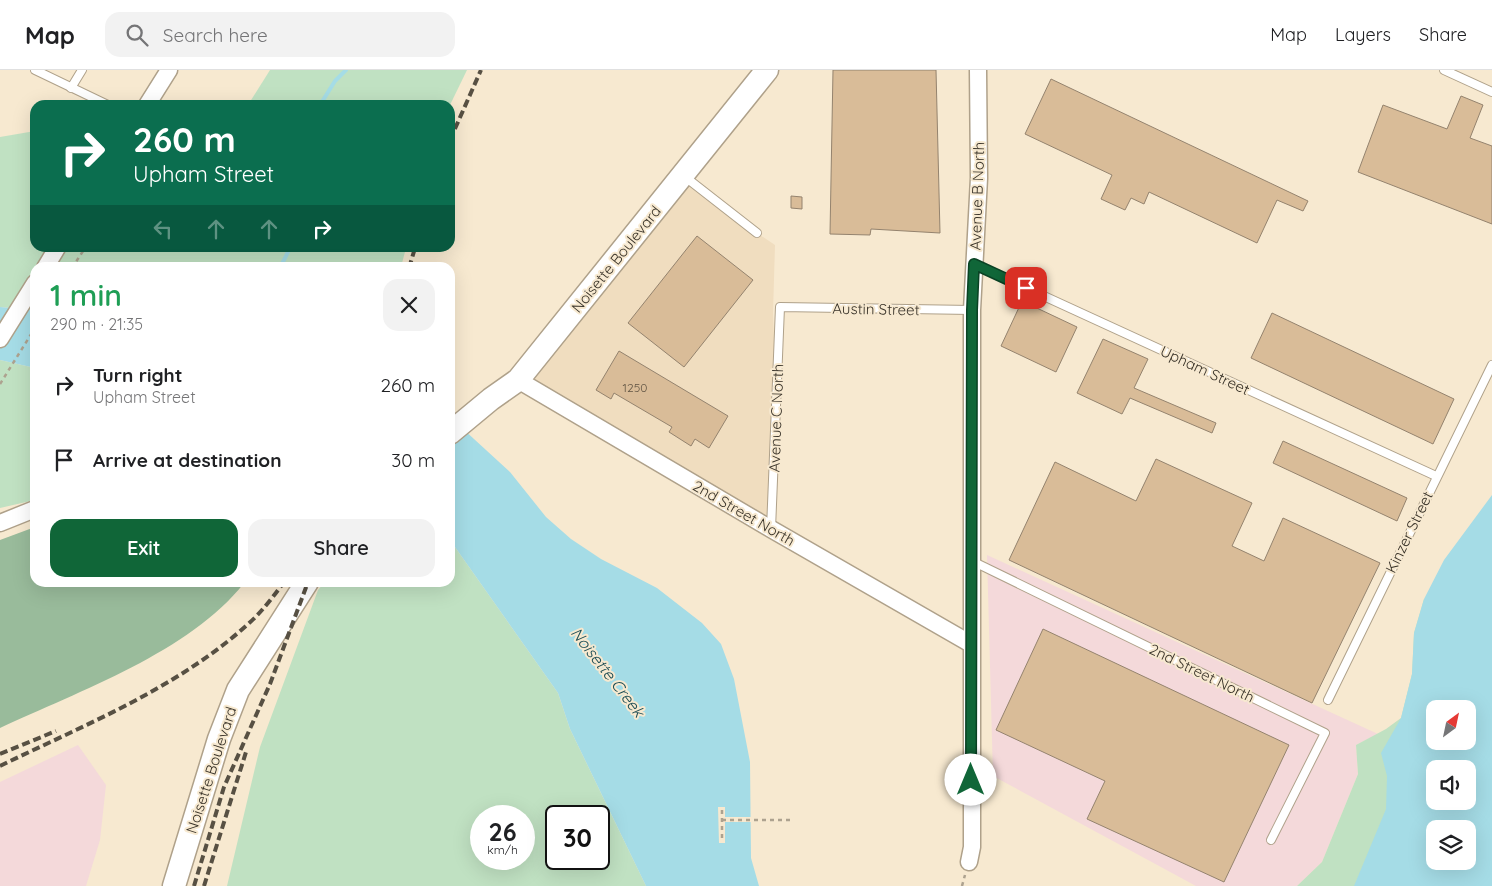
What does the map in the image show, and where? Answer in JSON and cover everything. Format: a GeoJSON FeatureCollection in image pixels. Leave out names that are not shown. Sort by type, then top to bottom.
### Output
{"type":"FeatureCollection","features":[{"type":"Feature","properties":{"kind":"street"},"geometry":{"type":"LineString","coordinates":[[150,100],[169,70]]}},
{"type":"Feature","properties":{"kind":"street","name":"Noisette Boulevard"},"geometry":{"type":"LineString","coordinates":[[455,428],[518,380],[684,176],[766,70]]}},
{"type":"Feature","properties":{"kind":"street","name":"Avenue B North"},"geometry":{"type":"LineString","coordinates":[[969,862],[972,848],[972,310],[979,178],[978,70]]}},
{"type":"Feature","properties":{"kind":"street"},"geometry":{"type":"LineString","coordinates":[[0,339],[30,291]]}},
{"type":"Feature","properties":{"kind":"street","name":"2nd Street North"},"geometry":{"type":"LineString","coordinates":[[518,380],[971,644]]}},
{"type":"Feature","properties":{"kind":"street"},"geometry":{"type":"LineString","coordinates":[[0,523],[30,511]]}},
{"type":"Feature","properties":{"kind":"street","name":"Noisette Boulevard"},"geometry":{"type":"LineString","coordinates":[[174,886],[219,739],[238,690],[304,587]]}},
{"type":"Feature","properties":{"kind":"lane"},"geometry":{"type":"LineString","coordinates":[[34,70],[97,100]]}},
{"type":"Feature","properties":{"kind":"lane"},"geometry":{"type":"LineString","coordinates":[[71,88],[82,70]]}},
{"type":"Feature","properties":{"kind":"lane"},"geometry":{"type":"LineString","coordinates":[[1444,70],[1492,92]]}},
{"type":"Feature","properties":{"kind":"lane"},"geometry":{"type":"LineString","coordinates":[[684,176],[757,234]]}},
{"type":"Feature","properties":{"kind":"lane","name":"Upham Street"},"geometry":{"type":"LineString","coordinates":[[974,264],[1436,476]]}},
{"type":"Feature","properties":{"kind":"lane","name":"Austin Street"},"geometry":{"type":"LineString","coordinates":[[780,307],[972,310]]}},
{"type":"Feature","properties":{"kind":"lane","name":"Avenue C North"},"geometry":{"type":"LineString","coordinates":[[771,529],[780,307]]}},
{"type":"Feature","properties":{"kind":"lane","name":"Kinzer Street"},"geometry":{"type":"LineString","coordinates":[[1328,700],[1492,365]]}},
{"type":"Feature","properties":{"kind":"lane","name":"2nd Street North"},"geometry":{"type":"LineString","coordinates":[[972,561],[1325,733],[1271,840]]}},
{"type":"Feature","properties":{"kind":"path"},"geometry":{"type":"LineString","coordinates":[[0,384],[30,336]]}},
{"type":"Feature","properties":{"kind":"path"},"geometry":{"type":"LineString","coordinates":[[722,810],[722,840]]}},
{"type":"Feature","properties":{"kind":"path"},"geometry":{"type":"LineString","coordinates":[[722,820],[791,820]]}},
{"type":"Feature","properties":{"kind":"shaded area"},"geometry":{"type":"Polygon","coordinates":[[[684,176],[775,245],[773,313],[777,407],[771,529],[518,380],[684,176]]]}},
{"type":"Feature","properties":{"kind":"shaded area"},"geometry":{"type":"Polygon","coordinates":[[[987,555],[1378,734],[1356,745],[1358,774],[1322,862],[1297,886],[1196,886],[993,776],[987,555]]]}},
{"type":"Feature","properties":{"kind":"shaded area"},"geometry":{"type":"Polygon","coordinates":[[[78,745],[106,785],[100,840],[86,886],[0,886],[0,782],[78,745]]]}},
{"type":"Feature","properties":{"kind":"green space"},"geometry":{"type":"Polygon","coordinates":[[[270,70],[467,70],[452,100],[251,100],[270,70]]]}},
{"type":"Feature","properties":{"kind":"green space"},"geometry":{"type":"Polygon","coordinates":[[[30,132],[30,252],[405,252],[402,262],[30,262],[30,310],[0,307],[0,137],[30,132]]]}},
{"type":"Feature","properties":{"kind":"green space"},"geometry":{"type":"Polygon","coordinates":[[[0,360],[30,367],[30,501],[0,508],[0,360]]]}},
{"type":"Feature","properties":{"kind":"green space"},"geometry":{"type":"Polygon","coordinates":[[[30,529],[30,587],[240,587],[221,608],[194,630],[164,649],[98,684],[0,728],[0,540],[30,529]]]}},
{"type":"Feature","properties":{"kind":"green space"},"geometry":{"type":"Polygon","coordinates":[[[455,547],[558,693],[570,729],[607,805],[545,805],[545,870],[610,870],[610,812],[646,886],[227,886],[260,747],[321,587],[455,587],[455,547]]]}},
{"type":"Feature","properties":{"kind":"green space"},"geometry":{"type":"Polygon","coordinates":[[[1424,599],[1438,640],[1437,700],[1426,700],[1426,750],[1435,750],[1435,760],[1426,760],[1426,786],[1374,886],[1297,886],[1322,862],[1358,774],[1356,745],[1386,729],[1401,718],[1412,674],[1414,633],[1424,599]]]}},
{"type":"Feature","properties":{"kind":"water"},"geometry":{"type":"Polygon","coordinates":[[[0,307],[30,310],[30,367],[0,360],[0,307]]]}},
{"type":"Feature","properties":{"kind":"water","name":"Noisette Creek"},"geometry":{"type":"Polygon","coordinates":[[[455,422],[510,472],[546,517],[571,539],[601,559],[657,588],[702,623],[721,644],[734,679],[750,762],[751,858],[759,886],[646,886],[610,812],[610,805],[607,805],[570,729],[558,693],[455,547],[455,422]]]}},
{"type":"Feature","properties":{"kind":"water"},"geometry":{"type":"Polygon","coordinates":[[[1492,495],[1492,886],[1354,886],[1386,809],[1387,776],[1381,753],[1401,718],[1412,674],[1414,633],[1424,599],[1444,560],[1492,495]]]}},
{"type":"Feature","properties":{"kind":"pier"},"geometry":{"type":"Polygon","coordinates":[[[718,807],[725,807],[725,817],[753,817],[753,822],[725,822],[725,843],[719,843],[718,807]]]}},
{"type":"Feature","properties":{"kind":"building"},"geometry":{"type":"Polygon","coordinates":[[[833,70],[936,70],[940,233],[871,229],[870,235],[830,234],[833,70]]]}},
{"type":"Feature","properties":{"kind":"building"},"geometry":{"type":"Polygon","coordinates":[[[1051,79],[1308,201],[1303,211],[1277,200],[1257,243],[1149,192],[1144,204],[1131,198],[1125,210],[1101,199],[1112,175],[1025,134],[1051,79]]]}},
{"type":"Feature","properties":{"kind":"building"},"geometry":{"type":"Polygon","coordinates":[[[1461,96],[1483,105],[1470,138],[1492,146],[1492,224],[1358,172],[1383,105],[1447,129],[1461,96]]]}},
{"type":"Feature","properties":{"kind":"building"},"geometry":{"type":"Polygon","coordinates":[[[791,196],[802,197],[802,209],[791,208],[791,196]]]}},
{"type":"Feature","properties":{"kind":"building"},"geometry":{"type":"Polygon","coordinates":[[[697,236],[753,280],[684,367],[628,323],[697,236]]]}},
{"type":"Feature","properties":{"kind":"building"},"geometry":{"type":"Polygon","coordinates":[[[1022,301],[1077,327],[1056,372],[1001,346],[1022,301]]]}},
{"type":"Feature","properties":{"kind":"building"},"geometry":{"type":"Polygon","coordinates":[[[1272,313],[1454,399],[1433,444],[1251,358],[1272,313]]]}},
{"type":"Feature","properties":{"kind":"building"},"geometry":{"type":"Polygon","coordinates":[[[1103,339],[1148,359],[1134,388],[1216,423],[1212,433],[1130,398],[1122,414],[1077,393],[1103,339]]]}},
{"type":"Feature","properties":{"kind":"building"},"geometry":{"type":"Polygon","coordinates":[[[619,351],[728,416],[709,448],[695,439],[691,446],[669,432],[672,427],[614,393],[611,399],[596,390],[619,351]]]}},
{"type":"Feature","properties":{"kind":"building"},"geometry":{"type":"Polygon","coordinates":[[[1283,441],[1407,498],[1397,521],[1273,463],[1283,441]]]}},
{"type":"Feature","properties":{"kind":"building"},"geometry":{"type":"Polygon","coordinates":[[[1156,459],[1252,503],[1232,546],[1264,561],[1283,518],[1380,563],[1312,703],[1009,560],[1055,462],[1136,501],[1156,459]]]}},
{"type":"Feature","properties":{"kind":"building"},"geometry":{"type":"Polygon","coordinates":[[[1043,629],[1289,745],[1224,882],[1087,819],[1105,781],[996,730],[1043,629]]]}},
{"type":"Feature","properties":{"kind":"waterway"},"geometry":{"type":"LineString","coordinates":[[323,100],[335,81],[346,70]]}},
{"type":"Feature","properties":{"kind":"waterway"},"geometry":{"type":"LineString","coordinates":[[283,262],[288,252]]}},
{"type":"Feature","properties":{"kind":"railway"},"geometry":{"type":"LineString","coordinates":[[455,129],[481,70]]}},
{"type":"Feature","properties":{"kind":"railway"},"geometry":{"type":"LineString","coordinates":[[411,262],[414,252]]}},
{"type":"Feature","properties":{"kind":"railway"},"geometry":{"type":"LineString","coordinates":[[0,766],[128,704],[190,668],[219,648],[252,620],[267,605],[280,587]]}},
{"type":"Feature","properties":{"kind":"railway"},"geometry":{"type":"LineString","coordinates":[[194,886],[224,787],[270,684],[306,587]]}},
{"type":"Feature","properties":{"kind":"railway"},"geometry":{"type":"LineString","coordinates":[[0,754],[56,731]]}},
{"type":"Feature","properties":{"kind":"railway"},"geometry":{"type":"LineString","coordinates":[[204,886],[246,752]]}},
{"type":"Feature","properties":{"kind":"route"},"geometry":{"type":"LineString","coordinates":[[971,780],[972,310],[974,264],[1026,288]]}}]}
